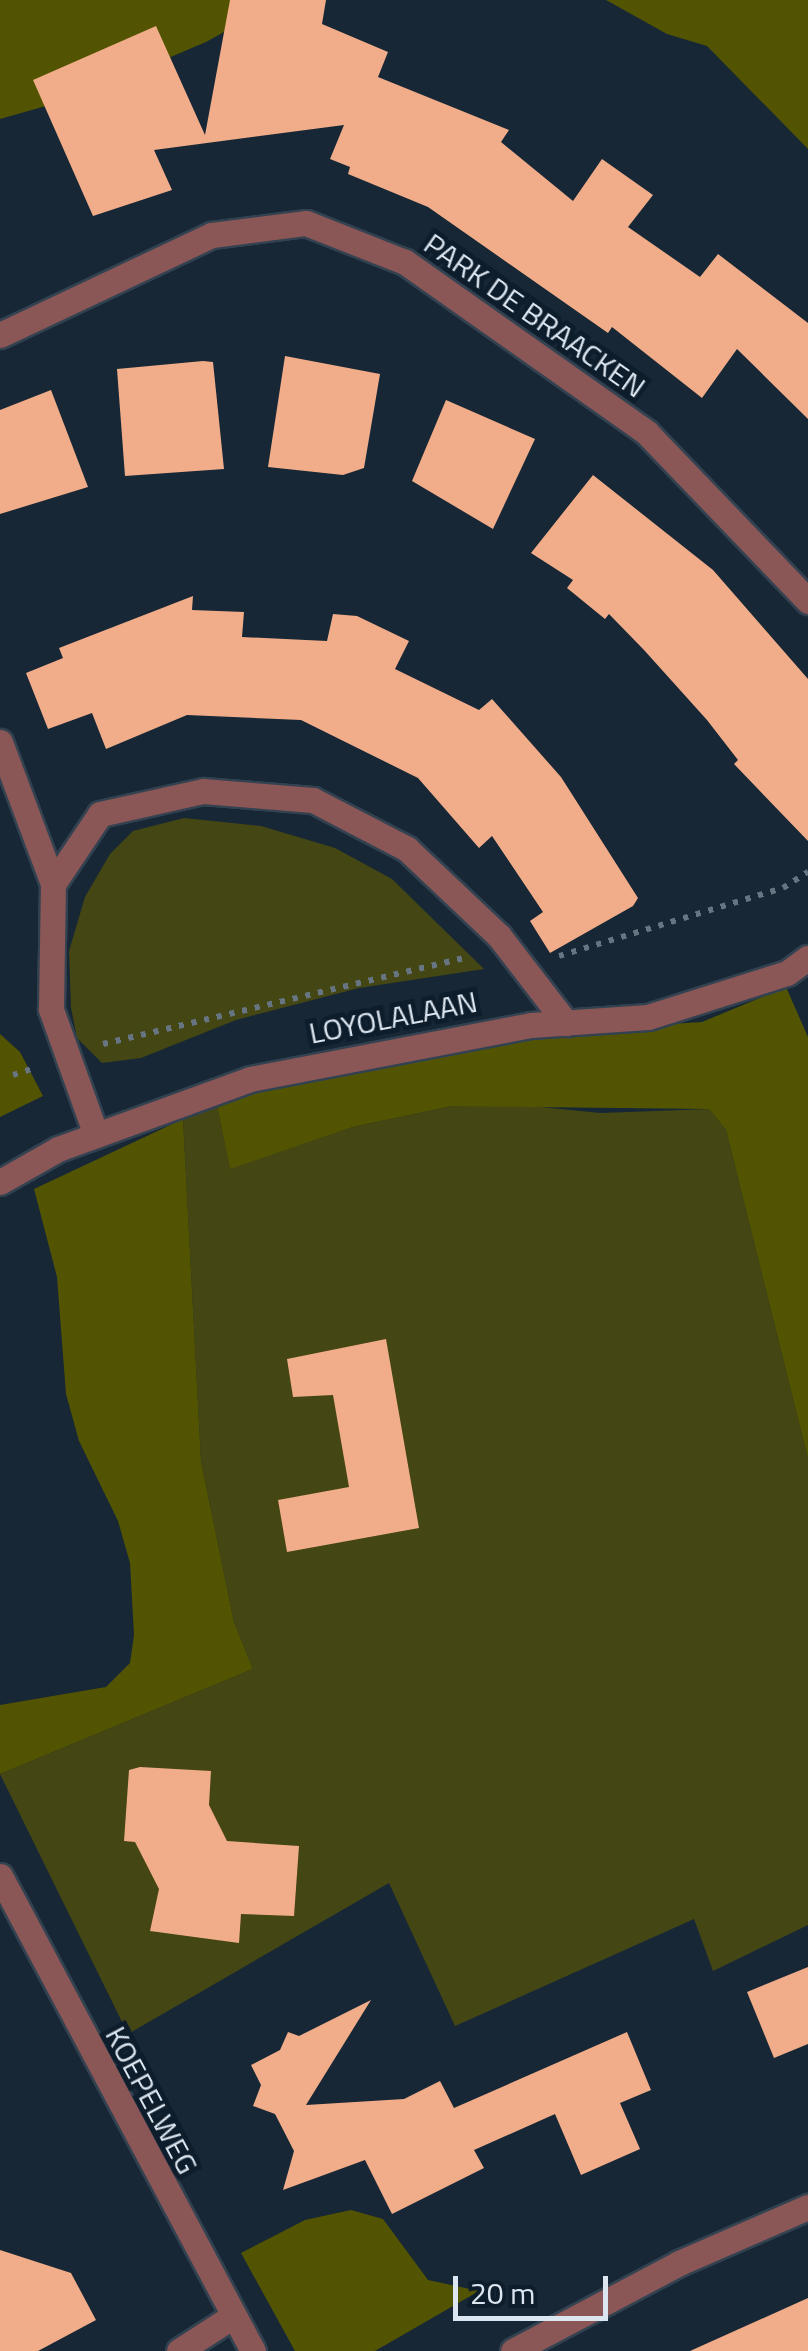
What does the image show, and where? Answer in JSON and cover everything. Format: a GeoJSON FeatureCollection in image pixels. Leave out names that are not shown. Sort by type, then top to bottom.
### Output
{"type":"FeatureCollection","features":[{"type":"Feature","properties":{"kind":"street","name":"PARK DE BRAACKEN"},"geometry":{"type":"LineString","coordinates":[[0,335],[212,235],[306,223],[405,262],[647,433],[808,601]]}},
{"type":"Feature","properties":{"kind":"street"},"geometry":{"type":"LineString","coordinates":[[0,742],[53,884],[51,1008],[96,1135]]}},
{"type":"Feature","properties":{"kind":"street"},"geometry":{"type":"LineString","coordinates":[[53,884],[100,814],[203,791],[313,800],[408,848],[499,936],[566,1022]]}},
{"type":"Feature","properties":{"kind":"street","name":"LOYOLALAAN"},"geometry":{"type":"LineString","coordinates":[[0,1182],[96,1135],[250,1078],[446,1038],[566,1022],[648,1017],[787,973],[808,958]]}},
{"type":"Feature","properties":{"kind":"street","name":"KOEPELWEG"},"geometry":{"type":"LineString","coordinates":[[0,1876],[253,2351]]}},
{"type":"Feature","properties":{"kind":"street"},"geometry":{"type":"LineString","coordinates":[[513,2351],[679,2264],[808,2207]]}},
{"type":"Feature","properties":{"kind":"street"},"geometry":{"type":"LineString","coordinates":[[179,2351],[233,2316]]}},
{"type":"Feature","properties":{"kind":"path"},"geometry":{"type":"LineString","coordinates":[[13,1075],[142,1032],[475,956],[521,968],[783,888],[808,872]]}},
{"type":"Feature","properties":{"kind":"shaded area"},"geometry":{"type":"Polygon","coordinates":[[[0,0],[282,0],[206,42],[74,98],[0,119],[0,0]]]}},
{"type":"Feature","properties":{"kind":"shaded area"},"geometry":{"type":"Polygon","coordinates":[[[606,0],[808,0],[808,149],[707,46],[667,34],[606,0]]]}},
{"type":"Feature","properties":{"kind":"shaded area"},"geometry":{"type":"Polygon","coordinates":[[[184,818],[261,826],[335,848],[392,879],[484,969],[359,988],[236,1020],[141,1058],[102,1063],[77,1038],[71,1008],[69,951],[85,897],[110,854],[133,831],[184,818]]]}},
{"type":"Feature","properties":{"kind":"shaded area"},"geometry":{"type":"Polygon","coordinates":[[[786,987],[808,1037],[808,1459],[726,1130],[709,1109],[452,1106],[353,1127],[230,1169],[217,1106],[270,1084],[486,1036],[702,1022],[786,987]]]}},
{"type":"Feature","properties":{"kind":"shaded area"},"geometry":{"type":"Polygon","coordinates":[[[0,1034],[20,1052],[43,1096],[0,1117],[0,1034]]]}},
{"type":"Feature","properties":{"kind":"shaded area"},"geometry":{"type":"Polygon","coordinates":[[[510,1104],[601,1113],[709,1109],[726,1130],[808,1459],[808,1925],[713,1971],[694,1919],[455,2026],[389,1883],[128,2034],[0,1774],[253,1669],[234,1622],[201,1461],[183,1119],[217,1106],[230,1168],[353,1127],[452,1106],[510,1104]]]}},
{"type":"Feature","properties":{"kind":"shaded area"},"geometry":{"type":"Polygon","coordinates":[[[183,1119],[201,1461],[234,1622],[253,1669],[0,1774],[0,1705],[106,1687],[130,1663],[134,1635],[130,1563],[118,1521],[79,1441],[66,1394],[57,1277],[34,1189],[183,1119]]]}},
{"type":"Feature","properties":{"kind":"shaded area"},"geometry":{"type":"Polygon","coordinates":[[[351,2210],[383,2219],[428,2280],[479,2291],[375,2351],[295,2351],[241,2253],[305,2220],[351,2210]]]}},
{"type":"Feature","properties":{"kind":"building"},"geometry":{"type":"Polygon","coordinates":[[[230,0],[326,0],[322,24],[388,52],[378,77],[509,130],[501,142],[573,201],[602,159],[653,195],[628,227],[700,277],[718,254],[808,323],[808,419],[737,349],[702,398],[612,327],[608,333],[428,207],[348,174],[350,167],[330,159],[344,125],[154,150],[172,190],[93,216],[33,80],[156,26],[205,135],[230,0]]]}},
{"type":"Feature","properties":{"kind":"building"},"geometry":{"type":"Polygon","coordinates":[[[285,356],[380,374],[364,468],[343,475],[268,467],[285,356]]]}},
{"type":"Feature","properties":{"kind":"building"},"geometry":{"type":"Polygon","coordinates":[[[213,362],[224,469],[125,476],[117,369],[213,362]]]}},
{"type":"Feature","properties":{"kind":"building"},"geometry":{"type":"Polygon","coordinates":[[[51,390],[88,487],[0,514],[0,410],[51,390]]]}},
{"type":"Feature","properties":{"kind":"building"},"geometry":{"type":"Polygon","coordinates":[[[446,400],[535,439],[493,529],[412,481],[446,400]]]}},
{"type":"Feature","properties":{"kind":"building"},"geometry":{"type":"Polygon","coordinates":[[[593,475],[713,570],[808,679],[808,841],[734,764],[738,760],[707,720],[644,650],[609,614],[605,619],[567,588],[573,580],[531,553],[593,475]]]}},
{"type":"Feature","properties":{"kind":"building"},"geometry":{"type":"Polygon","coordinates":[[[193,596],[192,610],[244,612],[242,637],[327,641],[333,614],[357,616],[409,641],[395,669],[479,710],[492,699],[561,777],[638,898],[633,906],[550,953],[530,921],[543,912],[492,836],[479,848],[418,778],[301,720],[187,715],[106,749],[92,713],[48,729],[26,673],[63,658],[59,648],[193,596]]]}},
{"type":"Feature","properties":{"kind":"building"},"geometry":{"type":"Polygon","coordinates":[[[386,1339],[419,1528],[287,1552],[278,1500],[349,1487],[333,1395],[293,1397],[287,1359],[386,1339]]]}},
{"type":"Feature","properties":{"kind":"building"},"geometry":{"type":"Polygon","coordinates":[[[140,1767],[211,1771],[209,1805],[227,1841],[299,1846],[294,1916],[241,1914],[239,1943],[150,1931],[159,1889],[135,1842],[124,1841],[129,1770],[140,1767]]]}},
{"type":"Feature","properties":{"kind":"building"},"geometry":{"type":"Polygon","coordinates":[[[808,1967],[808,2044],[774,2058],[747,1992],[808,1967]]]}},
{"type":"Feature","properties":{"kind":"building"},"geometry":{"type":"Polygon","coordinates":[[[371,2000],[306,2105],[404,2099],[440,2081],[454,2108],[627,2032],[651,2090],[620,2103],[640,2149],[581,2175],[555,2114],[474,2150],[484,2168],[392,2214],[365,2160],[283,2190],[294,2151],[275,2114],[253,2106],[261,2085],[251,2065],[280,2050],[288,2032],[299,2036],[371,2000]]]}},
{"type":"Feature","properties":{"kind":"building"},"geometry":{"type":"Polygon","coordinates":[[[0,2250],[71,2273],[96,2320],[38,2351],[0,2351],[0,2250]]]}},
{"type":"Feature","properties":{"kind":"building"},"geometry":{"type":"Polygon","coordinates":[[[808,2298],[808,2351],[690,2351],[808,2298]]]}}]}
